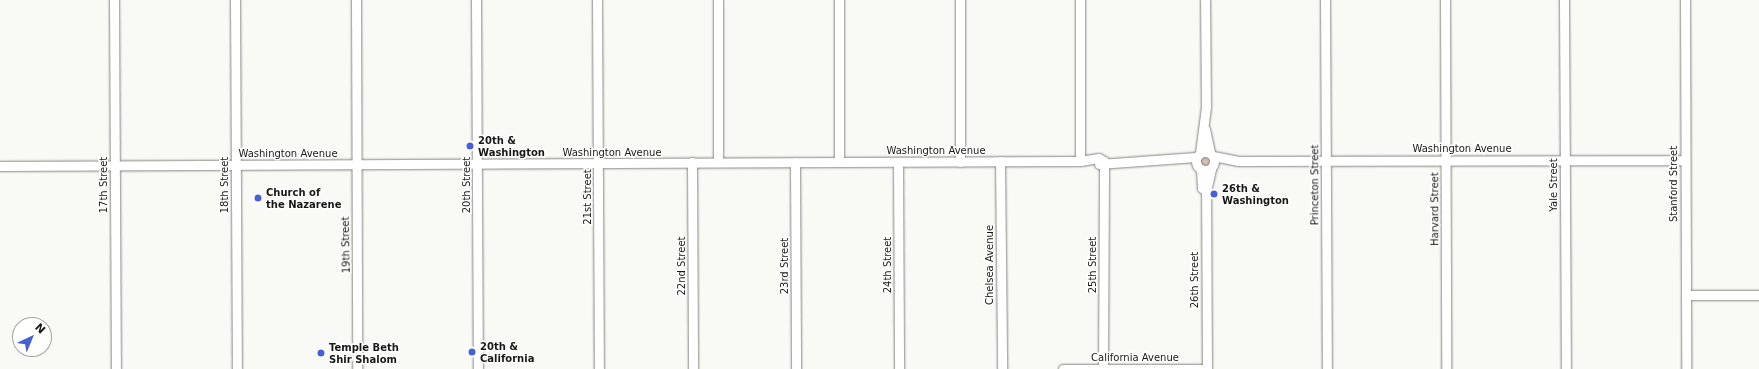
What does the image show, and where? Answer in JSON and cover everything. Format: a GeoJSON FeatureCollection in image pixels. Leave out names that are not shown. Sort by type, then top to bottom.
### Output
{"type":"FeatureCollection","features":[{"type":"Feature","properties":{"kind":"street","name":"17th Street"},"geometry":{"type":"LineString","coordinates":[[114,0],[116,369]]}},
{"type":"Feature","properties":{"kind":"street","name":"18th Street"},"geometry":{"type":"LineString","coordinates":[[235,0],[236,369]]}},
{"type":"Feature","properties":{"kind":"street","name":"19th Street"},"geometry":{"type":"LineString","coordinates":[[356,0],[357,369]]}},
{"type":"Feature","properties":{"kind":"street","name":"20th Street"},"geometry":{"type":"LineString","coordinates":[[476,0],[478,369]]}},
{"type":"Feature","properties":{"kind":"street","name":"21st Street"},"geometry":{"type":"LineString","coordinates":[[597,0],[599,369]]}},
{"type":"Feature","properties":{"kind":"street"},"geometry":{"type":"LineString","coordinates":[[718,0],[718,162]]}},
{"type":"Feature","properties":{"kind":"street"},"geometry":{"type":"LineString","coordinates":[[839,0],[839,162]]}},
{"type":"Feature","properties":{"kind":"street"},"geometry":{"type":"LineString","coordinates":[[960,0],[960,162]]}},
{"type":"Feature","properties":{"kind":"street"},"geometry":{"type":"LineString","coordinates":[[1080,0],[1080,161]]}},
{"type":"Feature","properties":{"kind":"street","name":"26th Street"},"geometry":{"type":"LineString","coordinates":[[1205,0],[1205,129],[1199,162],[1206,191]]}},
{"type":"Feature","properties":{"kind":"street","name":"Princeton Street"},"geometry":{"type":"LineString","coordinates":[[1325,0],[1327,369]]}},
{"type":"Feature","properties":{"kind":"street","name":"Harvard Street"},"geometry":{"type":"LineString","coordinates":[[1445,0],[1446,369]]}},
{"type":"Feature","properties":{"kind":"street","name":"Yale Street"},"geometry":{"type":"LineString","coordinates":[[1564,0],[1566,369]]}},
{"type":"Feature","properties":{"kind":"street","name":"Stanford Street"},"geometry":{"type":"LineString","coordinates":[[1685,0],[1686,369]]}},
{"type":"Feature","properties":{"kind":"street","name":"26th Street"},"geometry":{"type":"LineString","coordinates":[[1205,129],[1212,161],[1206,191],[1206,369]]}},
{"type":"Feature","properties":{"kind":"street","name":"Washington Avenue"},"geometry":{"type":"LineString","coordinates":[[1212,161],[1685,160]]}},
{"type":"Feature","properties":{"kind":"street","name":"Chelsea Avenue"},"geometry":{"type":"LineString","coordinates":[[1000,161],[1002,369]]}},
{"type":"Feature","properties":{"kind":"street","name":"Washington Avenue"},"geometry":{"type":"LineString","coordinates":[[0,166],[598,164],[692,162],[1080,161],[1084,164],[1104,161],[1199,162]]}},
{"type":"Feature","properties":{"kind":"street","name":"25th Street"},"geometry":{"type":"LineString","coordinates":[[1103,369],[1104,161]]}},
{"type":"Feature","properties":{"kind":"street"},"geometry":{"type":"LineString","coordinates":[[1199,162],[1212,161]]}},
{"type":"Feature","properties":{"kind":"street"},"geometry":{"type":"LineString","coordinates":[[1199,162],[1212,161]]}},
{"type":"Feature","properties":{"kind":"street","name":"22nd Street"},"geometry":{"type":"LineString","coordinates":[[692,162],[693,369]]}},
{"type":"Feature","properties":{"kind":"street","name":"23rd Street"},"geometry":{"type":"LineString","coordinates":[[795,162],[796,369]]}},
{"type":"Feature","properties":{"kind":"street","name":"24th Street"},"geometry":{"type":"LineString","coordinates":[[898,162],[899,369]]}},
{"type":"Feature","properties":{"kind":"street"},"geometry":{"type":"LineString","coordinates":[[1686,295],[1759,295]]}},
{"type":"Feature","properties":{"kind":"street","name":"California Avenue"},"geometry":{"type":"LineString","coordinates":[[1063,369],[1206,369]]}},
{"type":"Feature","properties":{"kind":"shaded area"},"geometry":{"type":"Polygon","coordinates":[[[1203,155],[1207,155],[1211,161],[1207,167],[1203,167],[1199,163],[1199,159],[1203,155]]]}},
{"type":"Feature","properties":{"kind":"place","name":"20th & Washington"},"geometry":{"type":"Point","coordinates":[470,146]}},
{"type":"Feature","properties":{"kind":"place","name":"26th & Washington"},"geometry":{"type":"Point","coordinates":[1214,194]}},
{"type":"Feature","properties":{"kind":"place","name":"Church of the Nazarene"},"geometry":{"type":"Point","coordinates":[258,198]}},
{"type":"Feature","properties":{"kind":"place","name":"20th & California"},"geometry":{"type":"Point","coordinates":[472,352]}},
{"type":"Feature","properties":{"kind":"place","name":"Temple Beth Shir Shalom"},"geometry":{"type":"Point","coordinates":[321,353]}}]}
